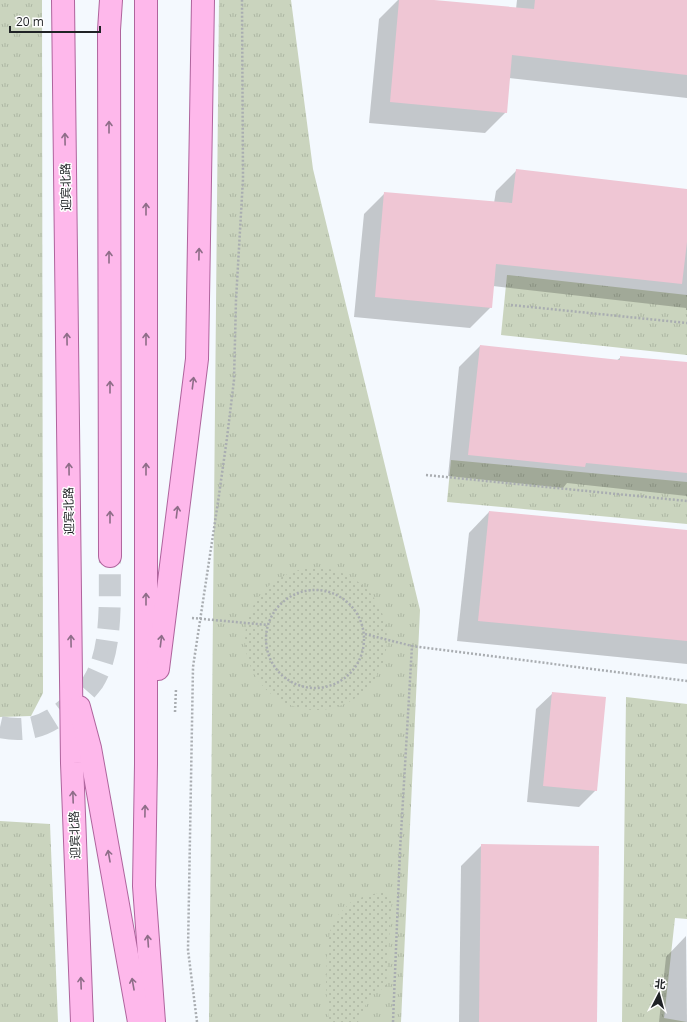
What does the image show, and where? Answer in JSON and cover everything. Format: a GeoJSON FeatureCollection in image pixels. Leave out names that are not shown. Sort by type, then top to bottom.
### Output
{"type":"FeatureCollection","features":[{"type":"Feature","properties":{"kind":"main road","name":"迎宾北路"},"geometry":{"type":"LineString","coordinates":[[63,0],[72,763],[82,1022]]}},
{"type":"Feature","properties":{"kind":"main road"},"geometry":{"type":"LineString","coordinates":[[107,0],[109,30],[110,556]]}},
{"type":"Feature","properties":{"kind":"main road"},"geometry":{"type":"LineString","coordinates":[[109,30],[111,0]]}},
{"type":"Feature","properties":{"kind":"main road"},"geometry":{"type":"LineString","coordinates":[[146,0],[146,764],[144,886],[154,1022]]}},
{"type":"Feature","properties":{"kind":"main road"},"geometry":{"type":"LineString","coordinates":[[146,764],[197,359],[203,0]]}},
{"type":"Feature","properties":{"kind":"main road"},"geometry":{"type":"LineString","coordinates":[[71,680],[90,748],[140,1022]]}},
{"type":"Feature","properties":{"kind":"path"},"geometry":{"type":"LineString","coordinates":[[197,1022],[188,950],[193,667],[227,438],[234,380],[236,300],[243,179],[242,0]]}},
{"type":"Feature","properties":{"kind":"path"},"geometry":{"type":"LineString","coordinates":[[511,304],[687,323]]}},
{"type":"Feature","properties":{"kind":"path"},"geometry":{"type":"LineString","coordinates":[[426,475],[687,501]]}},
{"type":"Feature","properties":{"kind":"path"},"geometry":{"type":"LineString","coordinates":[[323,590],[338,595],[351,605],[360,618],[365,634],[364,650],[362,655],[357,665],[347,677],[333,686],[317,689],[300,686],[285,679],[274,667],[267,652],[265,636],[269,620],[278,606],[291,596],[306,591],[323,590]]}},
{"type":"Feature","properties":{"kind":"path"},"geometry":{"type":"LineString","coordinates":[[185,617],[268,625]]}},
{"type":"Feature","properties":{"kind":"path"},"geometry":{"type":"LineString","coordinates":[[365,634],[412,646],[687,681]]}},
{"type":"Feature","properties":{"kind":"path"},"geometry":{"type":"LineString","coordinates":[[393,1022],[400,851],[412,646]]}},
{"type":"Feature","properties":{"kind":"green space"},"geometry":{"type":"Polygon","coordinates":[[[0,0],[42,0],[43,693],[31,716],[0,717],[0,0]]]}},
{"type":"Feature","properties":{"kind":"green space"},"geometry":{"type":"Polygon","coordinates":[[[219,0],[291,0],[313,169],[420,610],[401,1022],[209,1022],[219,0]]]}},
{"type":"Feature","properties":{"kind":"green space"},"geometry":{"type":"Polygon","coordinates":[[[507,275],[687,295],[687,355],[501,335],[507,275]]]}},
{"type":"Feature","properties":{"kind":"green space"},"geometry":{"type":"Polygon","coordinates":[[[451,460],[687,482],[687,524],[447,502],[451,460]]]}},
{"type":"Feature","properties":{"kind":"green space"},"geometry":{"type":"Polygon","coordinates":[[[309,568],[323,568],[350,576],[371,594],[382,612],[386,625],[386,653],[379,673],[361,694],[350,702],[337,707],[323,710],[309,710],[282,702],[261,684],[253,673],[248,660],[245,646],[245,632],[253,605],[271,584],[282,576],[295,571],[309,568]]]}},
{"type":"Feature","properties":{"kind":"green space"},"geometry":{"type":"Polygon","coordinates":[[[626,697],[687,704],[687,919],[675,918],[664,1018],[687,1022],[622,1022],[626,697]]]}},
{"type":"Feature","properties":{"kind":"green space"},"geometry":{"type":"Polygon","coordinates":[[[0,821],[50,824],[58,1022],[0,1022],[0,821]]]}},
{"type":"Feature","properties":{"kind":"green space"},"geometry":{"type":"Polygon","coordinates":[[[382,892],[392,896],[386,988],[375,993],[371,997],[358,1022],[329,1022],[326,986],[327,952],[330,931],[339,914],[351,902],[365,896],[382,892]]]}},
{"type":"Feature","properties":{"kind":"building"},"geometry":{"type":"Polygon","coordinates":[[[399,0],[434,0],[534,9],[535,0],[687,0],[687,75],[512,55],[507,113],[390,102],[399,0]]]}},
{"type":"Feature","properties":{"kind":"building"},"geometry":{"type":"Polygon","coordinates":[[[516,169],[687,189],[687,242],[682,284],[496,264],[492,308],[375,297],[384,192],[512,203],[516,169]]]}},
{"type":"Feature","properties":{"kind":"building"},"geometry":{"type":"Polygon","coordinates":[[[480,345],[620,360],[620,356],[687,362],[687,473],[586,463],[585,467],[468,455],[480,345]]]}},
{"type":"Feature","properties":{"kind":"building"},"geometry":{"type":"Polygon","coordinates":[[[489,511],[687,530],[687,641],[478,621],[489,511]]]}},
{"type":"Feature","properties":{"kind":"building"},"geometry":{"type":"Polygon","coordinates":[[[552,692],[606,697],[597,791],[543,786],[552,692]]]}},
{"type":"Feature","properties":{"kind":"building"},"geometry":{"type":"Polygon","coordinates":[[[481,844],[599,846],[597,1022],[479,1022],[481,844]]]}},
{"type":"Feature","properties":{"kind":"tunnel"},"geometry":{"type":"LineString","coordinates":[[0,727],[24,729],[46,723],[69,707],[93,682],[100,669],[107,638],[110,604],[110,556]]}}]}
